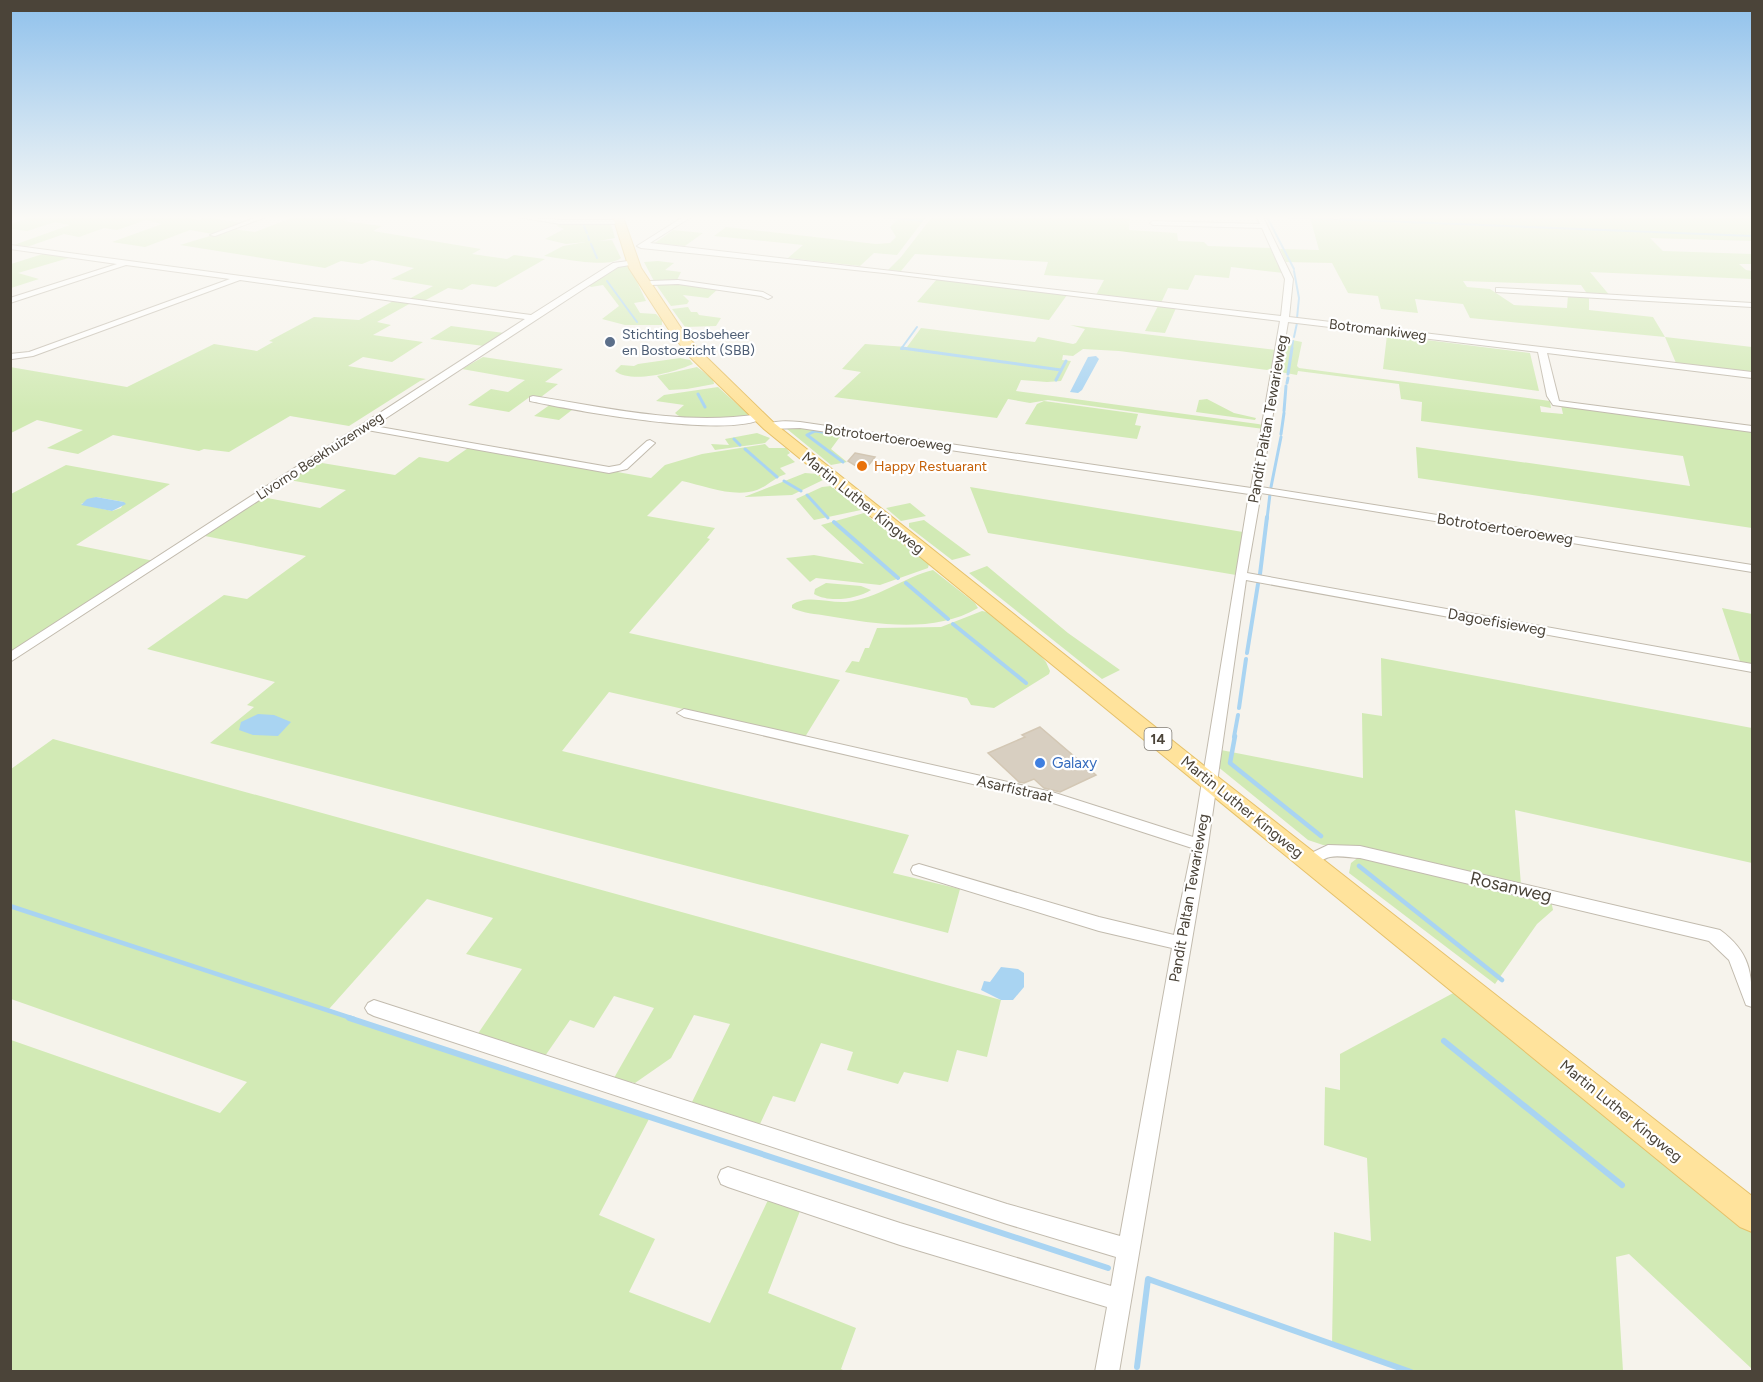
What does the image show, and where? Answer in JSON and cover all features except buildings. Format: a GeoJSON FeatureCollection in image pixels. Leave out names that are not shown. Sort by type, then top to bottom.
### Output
{"type":"FeatureCollection","features":[{"type":"Feature","properties":{"kind":"main road","name":"Martin Luther Kingweg"},"geometry":{"type":"LineString","coordinates":[[646,281],[649,291],[692,351],[764,422],[1210,783],[1752,1215]]}},
{"type":"Feature","properties":{"kind":"street"},"geometry":{"type":"LineString","coordinates":[[10,301],[70,281]]}},
{"type":"Feature","properties":{"kind":"street"},"geometry":{"type":"LineString","coordinates":[[12,356],[30,354],[229,281]]}},
{"type":"Feature","properties":{"kind":"street"},"geometry":{"type":"LineString","coordinates":[[265,281],[532,318]]}},
{"type":"Feature","properties":{"kind":"street","name":"Livorno Beekhuizenweg"},"geometry":{"type":"LineString","coordinates":[[10,658],[590,281]]}},
{"type":"Feature","properties":{"kind":"street","name":"Botromankiweg"},"geometry":{"type":"LineString","coordinates":[[921,281],[1285,319],[1752,375]]}},
{"type":"Feature","properties":{"kind":"street","name":"Pandit Paltan Tewarieweg"},"geometry":{"type":"LineString","coordinates":[[1107,1371],[1200,845],[1241,575],[1285,319],[1289,281]]}},
{"type":"Feature","properties":{"kind":"street"},"geometry":{"type":"LineString","coordinates":[[651,283],[678,282],[763,294],[768,297]]}},
{"type":"Feature","properties":{"kind":"street"},"geometry":{"type":"LineString","coordinates":[[1499,290],[1752,305]]}},
{"type":"Feature","properties":{"kind":"street"},"geometry":{"type":"LineString","coordinates":[[1542,349],[1552,396],[1556,403],[1752,429]]}},
{"type":"Feature","properties":{"kind":"street","name":"Botrotoertoeroeweg"},"geometry":{"type":"LineString","coordinates":[[533,399],[684,422],[743,421],[800,425],[1256,491],[1752,569]]}},
{"type":"Feature","properties":{"kind":"street"},"geometry":{"type":"LineString","coordinates":[[364,427],[609,470],[623,467],[650,443]]}},
{"type":"Feature","properties":{"kind":"street","name":"Dagoefisieweg"},"geometry":{"type":"LineString","coordinates":[[1241,575],[1752,668]]}},
{"type":"Feature","properties":{"kind":"street","name":"Asarfistraat"},"geometry":{"type":"LineString","coordinates":[[684,713],[1052,797],[1200,845]]}},
{"type":"Feature","properties":{"kind":"street","name":"Rosanweg"},"geometry":{"type":"LineString","coordinates":[[1309,861],[1328,851],[1360,852],[1714,935],[1729,944],[1738,956],[1752,1000]]}},
{"type":"Feature","properties":{"kind":"street"},"geometry":{"type":"LineString","coordinates":[[919,870],[1099,924],[1181,943]]}},
{"type":"Feature","properties":{"kind":"street"},"geometry":{"type":"LineString","coordinates":[[374,1008],[1007,1214],[1129,1250]]}},
{"type":"Feature","properties":{"kind":"street"},"geometry":{"type":"LineString","coordinates":[[728,1178],[900,1234],[1118,1299]]}},
{"type":"Feature","properties":{"kind":"green space"},"geometry":{"type":"Polygon","coordinates":[[[11,281],[31,281],[11,288],[11,281]]]}},
{"type":"Feature","properties":{"kind":"green space"},"geometry":{"type":"Polygon","coordinates":[[[406,281],[506,281],[496,287],[472,284],[462,290],[448,288],[422,302],[407,300],[433,286],[406,281]]]}},
{"type":"Feature","properties":{"kind":"green space"},"geometry":{"type":"Polygon","coordinates":[[[593,281],[637,281],[646,301],[634,303],[640,313],[656,314],[662,320],[662,325],[625,325],[602,319],[619,306],[603,285],[591,287],[588,285],[593,281]]]}},
{"type":"Feature","properties":{"kind":"green space"},"geometry":{"type":"Polygon","coordinates":[[[935,281],[957,281],[1067,295],[1049,320],[917,302],[935,281]]]}},
{"type":"Feature","properties":{"kind":"green space"},"geometry":{"type":"Polygon","coordinates":[[[1103,281],[1192,281],[1188,290],[1168,288],[1161,303],[1096,295],[1103,281]]]}},
{"type":"Feature","properties":{"kind":"green space"},"geometry":{"type":"Polygon","coordinates":[[[1342,281],[1463,281],[1467,287],[1490,289],[1514,305],[1567,308],[1568,295],[1589,296],[1589,310],[1653,317],[1665,337],[1470,318],[1463,304],[1415,299],[1418,313],[1381,309],[1378,296],[1348,293],[1342,281]]]}},
{"type":"Feature","properties":{"kind":"green space"},"geometry":{"type":"Polygon","coordinates":[[[1478,281],[1598,281],[1611,297],[1588,295],[1581,285],[1478,281]]]}},
{"type":"Feature","properties":{"kind":"green space"},"geometry":{"type":"Polygon","coordinates":[[[655,283],[677,283],[718,289],[708,298],[683,295],[689,301],[687,304],[671,306],[655,283]]]}},
{"type":"Feature","properties":{"kind":"green space"},"geometry":{"type":"Polygon","coordinates":[[[395,300],[411,303],[377,322],[391,325],[373,335],[423,342],[392,362],[363,357],[348,366],[426,379],[349,426],[290,416],[229,452],[204,449],[199,451],[113,435],[78,454],[47,448],[83,430],[37,420],[11,433],[10,367],[127,387],[214,344],[257,351],[273,342],[269,341],[314,317],[359,320],[395,300]]]}},
{"type":"Feature","properties":{"kind":"green space"},"geometry":{"type":"Polygon","coordinates":[[[1158,306],[1176,308],[1165,333],[1145,331],[1158,306]]]}},
{"type":"Feature","properties":{"kind":"green space"},"geometry":{"type":"Polygon","coordinates":[[[688,307],[691,312],[697,312],[699,315],[721,318],[716,326],[685,327],[672,309],[688,307]]]}},
{"type":"Feature","properties":{"kind":"green space"},"geometry":{"type":"Polygon","coordinates":[[[1070,325],[1276,350],[1272,368],[1267,370],[1119,351],[1083,349],[1073,356],[1063,355],[1062,360],[1071,361],[1061,381],[1021,380],[1016,391],[1258,424],[1263,425],[1264,429],[1048,400],[1030,403],[1008,399],[997,418],[834,397],[861,372],[842,369],[865,344],[907,347],[921,328],[1035,342],[1038,337],[1073,344],[1085,329],[1070,325]]]}},
{"type":"Feature","properties":{"kind":"green space"},"geometry":{"type":"Polygon","coordinates":[[[451,326],[504,333],[484,346],[430,339],[451,326]]]}},
{"type":"Feature","properties":{"kind":"green space"},"geometry":{"type":"Polygon","coordinates":[[[1387,335],[1530,353],[1539,391],[1383,369],[1387,335]]]}},
{"type":"Feature","properties":{"kind":"green space"},"geometry":{"type":"Polygon","coordinates":[[[1665,337],[1752,347],[1752,373],[1676,363],[1665,337]]]}},
{"type":"Feature","properties":{"kind":"green space"},"geometry":{"type":"Polygon","coordinates":[[[1287,339],[1302,342],[1297,366],[1299,368],[1550,401],[1551,408],[1540,406],[1541,412],[1563,414],[1561,405],[1752,431],[1752,528],[1418,478],[1416,447],[1690,486],[1683,456],[1421,421],[1422,402],[1401,399],[1399,384],[1298,371],[1297,375],[1280,372],[1287,339]]]}},
{"type":"Feature","properties":{"kind":"green space"},"geometry":{"type":"Polygon","coordinates":[[[483,357],[563,369],[545,382],[558,384],[541,397],[531,396],[509,412],[468,405],[491,389],[508,392],[525,380],[462,369],[483,357]]]}},
{"type":"Feature","properties":{"kind":"green space"},"geometry":{"type":"Polygon","coordinates":[[[680,358],[690,360],[693,364],[665,373],[642,377],[622,375],[615,371],[621,365],[634,366],[680,358]]]}},
{"type":"Feature","properties":{"kind":"green space"},"geometry":{"type":"Polygon","coordinates":[[[697,367],[713,379],[714,384],[669,390],[657,376],[697,367]]]}},
{"type":"Feature","properties":{"kind":"green space"},"geometry":{"type":"Polygon","coordinates":[[[718,387],[748,414],[747,417],[689,419],[675,413],[684,405],[656,401],[664,395],[718,387]]]}},
{"type":"Feature","properties":{"kind":"green space"},"geometry":{"type":"Polygon","coordinates":[[[1207,399],[1234,413],[1256,418],[1255,420],[1196,412],[1199,400],[1207,399]]]}},
{"type":"Feature","properties":{"kind":"green space"},"geometry":{"type":"Polygon","coordinates":[[[1044,401],[1138,414],[1135,425],[1141,426],[1137,439],[1025,424],[1037,404],[1044,401]]]}},
{"type":"Feature","properties":{"kind":"green space"},"geometry":{"type":"Polygon","coordinates":[[[551,404],[577,406],[559,420],[534,416],[551,404]]]}},
{"type":"Feature","properties":{"kind":"green space"},"geometry":{"type":"Polygon","coordinates":[[[790,426],[842,434],[831,449],[847,462],[831,465],[787,429],[790,426]]]}},
{"type":"Feature","properties":{"kind":"green space"},"geometry":{"type":"Polygon","coordinates":[[[757,433],[770,438],[765,443],[715,450],[711,444],[729,445],[725,439],[757,433]]]}},
{"type":"Feature","properties":{"kind":"green space"},"geometry":{"type":"Polygon","coordinates":[[[765,444],[769,448],[786,448],[790,453],[787,455],[795,462],[780,468],[786,474],[757,490],[739,493],[682,481],[647,516],[715,528],[707,538],[710,539],[629,633],[840,680],[805,737],[609,692],[562,751],[909,835],[893,873],[960,889],[948,933],[210,743],[254,707],[247,705],[275,682],[147,649],[224,595],[247,599],[306,556],[205,536],[262,497],[320,508],[346,490],[289,480],[316,462],[395,475],[419,457],[448,462],[471,446],[651,478],[665,465],[702,454],[765,444]]]}},
{"type":"Feature","properties":{"kind":"green space"},"geometry":{"type":"Polygon","coordinates":[[[66,465],[170,484],[76,545],[154,561],[11,655],[11,494],[66,465]],[[96,497],[81,504],[112,511],[121,508],[124,502],[96,497]]]}},
{"type":"Feature","properties":{"kind":"green space"},"geometry":{"type":"Polygon","coordinates":[[[805,473],[818,474],[823,480],[792,495],[744,497],[805,473]]]}},
{"type":"Feature","properties":{"kind":"green space"},"geometry":{"type":"Polygon","coordinates":[[[831,486],[861,510],[814,520],[796,499],[822,487],[831,486]]]}},
{"type":"Feature","properties":{"kind":"green space"},"geometry":{"type":"Polygon","coordinates":[[[970,487],[1243,532],[1236,575],[988,533],[970,487]]]}},
{"type":"Feature","properties":{"kind":"green space"},"geometry":{"type":"Polygon","coordinates":[[[910,503],[926,516],[901,521],[886,508],[910,503]]]}},
{"type":"Feature","properties":{"kind":"green space"},"geometry":{"type":"Polygon","coordinates":[[[864,513],[929,564],[928,568],[880,585],[816,578],[810,582],[786,558],[814,555],[864,564],[821,525],[864,513]]]}},
{"type":"Feature","properties":{"kind":"green space"},"geometry":{"type":"Polygon","coordinates":[[[924,520],[971,555],[952,560],[909,527],[909,523],[924,520]]]}},
{"type":"Feature","properties":{"kind":"green space"},"geometry":{"type":"Polygon","coordinates":[[[987,566],[1068,633],[1120,670],[1102,679],[969,573],[987,566]]]}},
{"type":"Feature","properties":{"kind":"green space"},"geometry":{"type":"Polygon","coordinates":[[[933,570],[975,603],[978,608],[943,621],[904,625],[846,619],[792,608],[792,605],[804,600],[846,602],[869,597],[933,570]]]}},
{"type":"Feature","properties":{"kind":"green space"},"geometry":{"type":"Polygon","coordinates":[[[826,583],[861,586],[871,590],[843,599],[820,597],[814,594],[815,589],[826,583]]]}},
{"type":"Feature","properties":{"kind":"green space"},"geometry":{"type":"Polygon","coordinates":[[[1722,608],[1752,614],[1752,666],[1741,664],[1722,608]]]}},
{"type":"Feature","properties":{"kind":"green space"},"geometry":{"type":"Polygon","coordinates":[[[982,611],[987,612],[1040,655],[1050,671],[1049,674],[994,708],[971,705],[967,698],[845,672],[852,661],[859,662],[865,648],[869,648],[877,628],[941,627],[982,611]]]}},
{"type":"Feature","properties":{"kind":"green space"},"geometry":{"type":"Polygon","coordinates":[[[1381,658],[1752,728],[1752,863],[1515,810],[1521,885],[1346,845],[1323,845],[1308,840],[1217,766],[1221,750],[1363,778],[1362,713],[1382,716],[1381,658]]]}},
{"type":"Feature","properties":{"kind":"green space"},"geometry":{"type":"Polygon","coordinates":[[[53,739],[1001,1000],[987,1057],[957,1050],[948,1082],[904,1072],[898,1084],[847,1070],[853,1052],[821,1043],[795,1102],[773,1096],[760,1124],[692,1102],[730,1024],[694,1015],[671,1058],[635,1083],[614,1078],[654,1008],[614,996],[594,1028],[570,1020],[545,1056],[477,1035],[522,969],[466,954],[493,918],[427,899],[329,1009],[650,1117],[599,1215],[655,1239],[629,1292],[710,1323],[768,1200],[800,1211],[768,1293],[856,1328],[841,1369],[845,1371],[11,1372],[11,1040],[220,1113],[247,1082],[11,999],[11,769],[53,739]]]}},
{"type":"Feature","properties":{"kind":"green space"},"geometry":{"type":"Polygon","coordinates":[[[1360,856],[1551,901],[1553,910],[1537,924],[1495,984],[1349,873],[1351,863],[1360,856]]]}},
{"type":"Feature","properties":{"kind":"green space"},"geometry":{"type":"Polygon","coordinates":[[[1457,991],[1752,1230],[1752,1369],[1629,1254],[1616,1257],[1623,1371],[1411,1371],[1332,1345],[1334,1232],[1371,1241],[1367,1158],[1324,1145],[1325,1087],[1340,1090],[1340,1054],[1457,991]]]}},
{"type":"Feature","properties":{"kind":"water"},"geometry":{"type":"Polygon","coordinates":[[[1096,356],[1099,359],[1082,390],[1078,393],[1070,392],[1088,357],[1096,356]]]}},
{"type":"Feature","properties":{"kind":"water"},"geometry":{"type":"Polygon","coordinates":[[[96,497],[126,504],[112,511],[81,505],[87,499],[96,497]]]}},
{"type":"Feature","properties":{"kind":"water"},"geometry":{"type":"Polygon","coordinates":[[[258,714],[274,715],[291,722],[278,736],[253,735],[239,730],[241,722],[258,714]]]}},
{"type":"Feature","properties":{"kind":"water"},"geometry":{"type":"Polygon","coordinates":[[[1001,967],[1018,969],[1024,973],[1024,987],[1013,1000],[1001,1000],[981,990],[984,981],[990,982],[1001,967]]]}},
{"type":"Feature","properties":{"kind":"waterway"},"geometry":{"type":"LineString","coordinates":[[607,281],[637,322]]}},
{"type":"Feature","properties":{"kind":"waterway"},"geometry":{"type":"LineString","coordinates":[[1296,281],[1299,298],[1297,318]]}},
{"type":"Feature","properties":{"kind":"waterway"},"geometry":{"type":"LineString","coordinates":[[1294,337],[1297,323]]}},
{"type":"Feature","properties":{"kind":"waterway"},"geometry":{"type":"LineString","coordinates":[[903,349],[901,349],[917,327]]}},
{"type":"Feature","properties":{"kind":"waterway"},"geometry":{"type":"LineString","coordinates":[[642,331],[648,340]]}},
{"type":"Feature","properties":{"kind":"waterway"},"geometry":{"type":"LineString","coordinates":[[1292,349],[1293,341]]}},
{"type":"Feature","properties":{"kind":"waterway"},"geometry":{"type":"LineString","coordinates":[[902,348],[1061,370]]}},
{"type":"Feature","properties":{"kind":"waterway"},"geometry":{"type":"LineString","coordinates":[[1288,374],[1292,348]]}},
{"type":"Feature","properties":{"kind":"waterway"},"geometry":{"type":"LineString","coordinates":[[1056,380],[1066,361]]}},
{"type":"Feature","properties":{"kind":"waterway"},"geometry":{"type":"LineString","coordinates":[[1287,383],[1288,378]]}},
{"type":"Feature","properties":{"kind":"waterway"},"geometry":{"type":"LineString","coordinates":[[1284,411],[1286,386]]}},
{"type":"Feature","properties":{"kind":"waterway"},"geometry":{"type":"LineString","coordinates":[[698,394],[705,407]]}},
{"type":"Feature","properties":{"kind":"waterway"},"geometry":{"type":"LineString","coordinates":[[1281,434],[1284,413]]}},
{"type":"Feature","properties":{"kind":"waterway"},"geometry":{"type":"LineString","coordinates":[[829,433],[815,431],[807,435],[843,462]]}},
{"type":"Feature","properties":{"kind":"waterway"},"geometry":{"type":"LineString","coordinates":[[1271,487],[1281,437]]}},
{"type":"Feature","properties":{"kind":"waterway"},"geometry":{"type":"LineString","coordinates":[[734,439],[740,445]]}},
{"type":"Feature","properties":{"kind":"waterway"},"geometry":{"type":"LineString","coordinates":[[745,449],[777,477]]}},
{"type":"Feature","properties":{"kind":"waterway"},"geometry":{"type":"LineString","coordinates":[[784,481],[801,491]]}},
{"type":"Feature","properties":{"kind":"waterway"},"geometry":{"type":"LineString","coordinates":[[1267,519],[1270,494]]}},
{"type":"Feature","properties":{"kind":"waterway"},"geometry":{"type":"LineString","coordinates":[[807,495],[828,518]]}},
{"type":"Feature","properties":{"kind":"waterway"},"geometry":{"type":"LineString","coordinates":[[1260,574],[1267,517]]}},
{"type":"Feature","properties":{"kind":"waterway"},"geometry":{"type":"LineString","coordinates":[[834,522],[898,578]]}},
{"type":"Feature","properties":{"kind":"waterway"},"geometry":{"type":"LineString","coordinates":[[906,583],[948,619]]}},
{"type":"Feature","properties":{"kind":"waterway"},"geometry":{"type":"LineString","coordinates":[[1247,653],[1258,584]]}},
{"type":"Feature","properties":{"kind":"waterway"},"geometry":{"type":"LineString","coordinates":[[953,624],[1026,683]]}},
{"type":"Feature","properties":{"kind":"waterway"},"geometry":{"type":"LineString","coordinates":[[1239,708],[1246,659]]}},
{"type":"Feature","properties":{"kind":"waterway"},"geometry":{"type":"LineString","coordinates":[[1234,737],[1238,715]]}},
{"type":"Feature","properties":{"kind":"waterway"},"geometry":{"type":"LineString","coordinates":[[1235,736],[1230,763],[1321,836]]}},
{"type":"Feature","properties":{"kind":"waterway"},"geometry":{"type":"LineString","coordinates":[[1359,866],[1502,980]]}},
{"type":"Feature","properties":{"kind":"waterway"},"geometry":{"type":"LineString","coordinates":[[10,906],[354,1019]]}},
{"type":"Feature","properties":{"kind":"waterway"},"geometry":{"type":"LineString","coordinates":[[349,1018],[1108,1268]]}},
{"type":"Feature","properties":{"kind":"waterway"},"geometry":{"type":"LineString","coordinates":[[1444,1041],[1622,1185]]}},
{"type":"Feature","properties":{"kind":"waterway"},"geometry":{"type":"LineString","coordinates":[[1137,1367],[1148,1279],[1411,1372]]}},
{"type":"Feature","properties":{"kind":"place","name":"Stichting Bosbeheer en Bostoezicht (SBB)"},"geometry":{"type":"Point","coordinates":[610,342]}},
{"type":"Feature","properties":{"kind":"place","name":"Happy Restuarant"},"geometry":{"type":"Point","coordinates":[862,466]}},
{"type":"Feature","properties":{"kind":"place","name":"Galaxy"},"geometry":{"type":"Point","coordinates":[1040,763]}}]}
